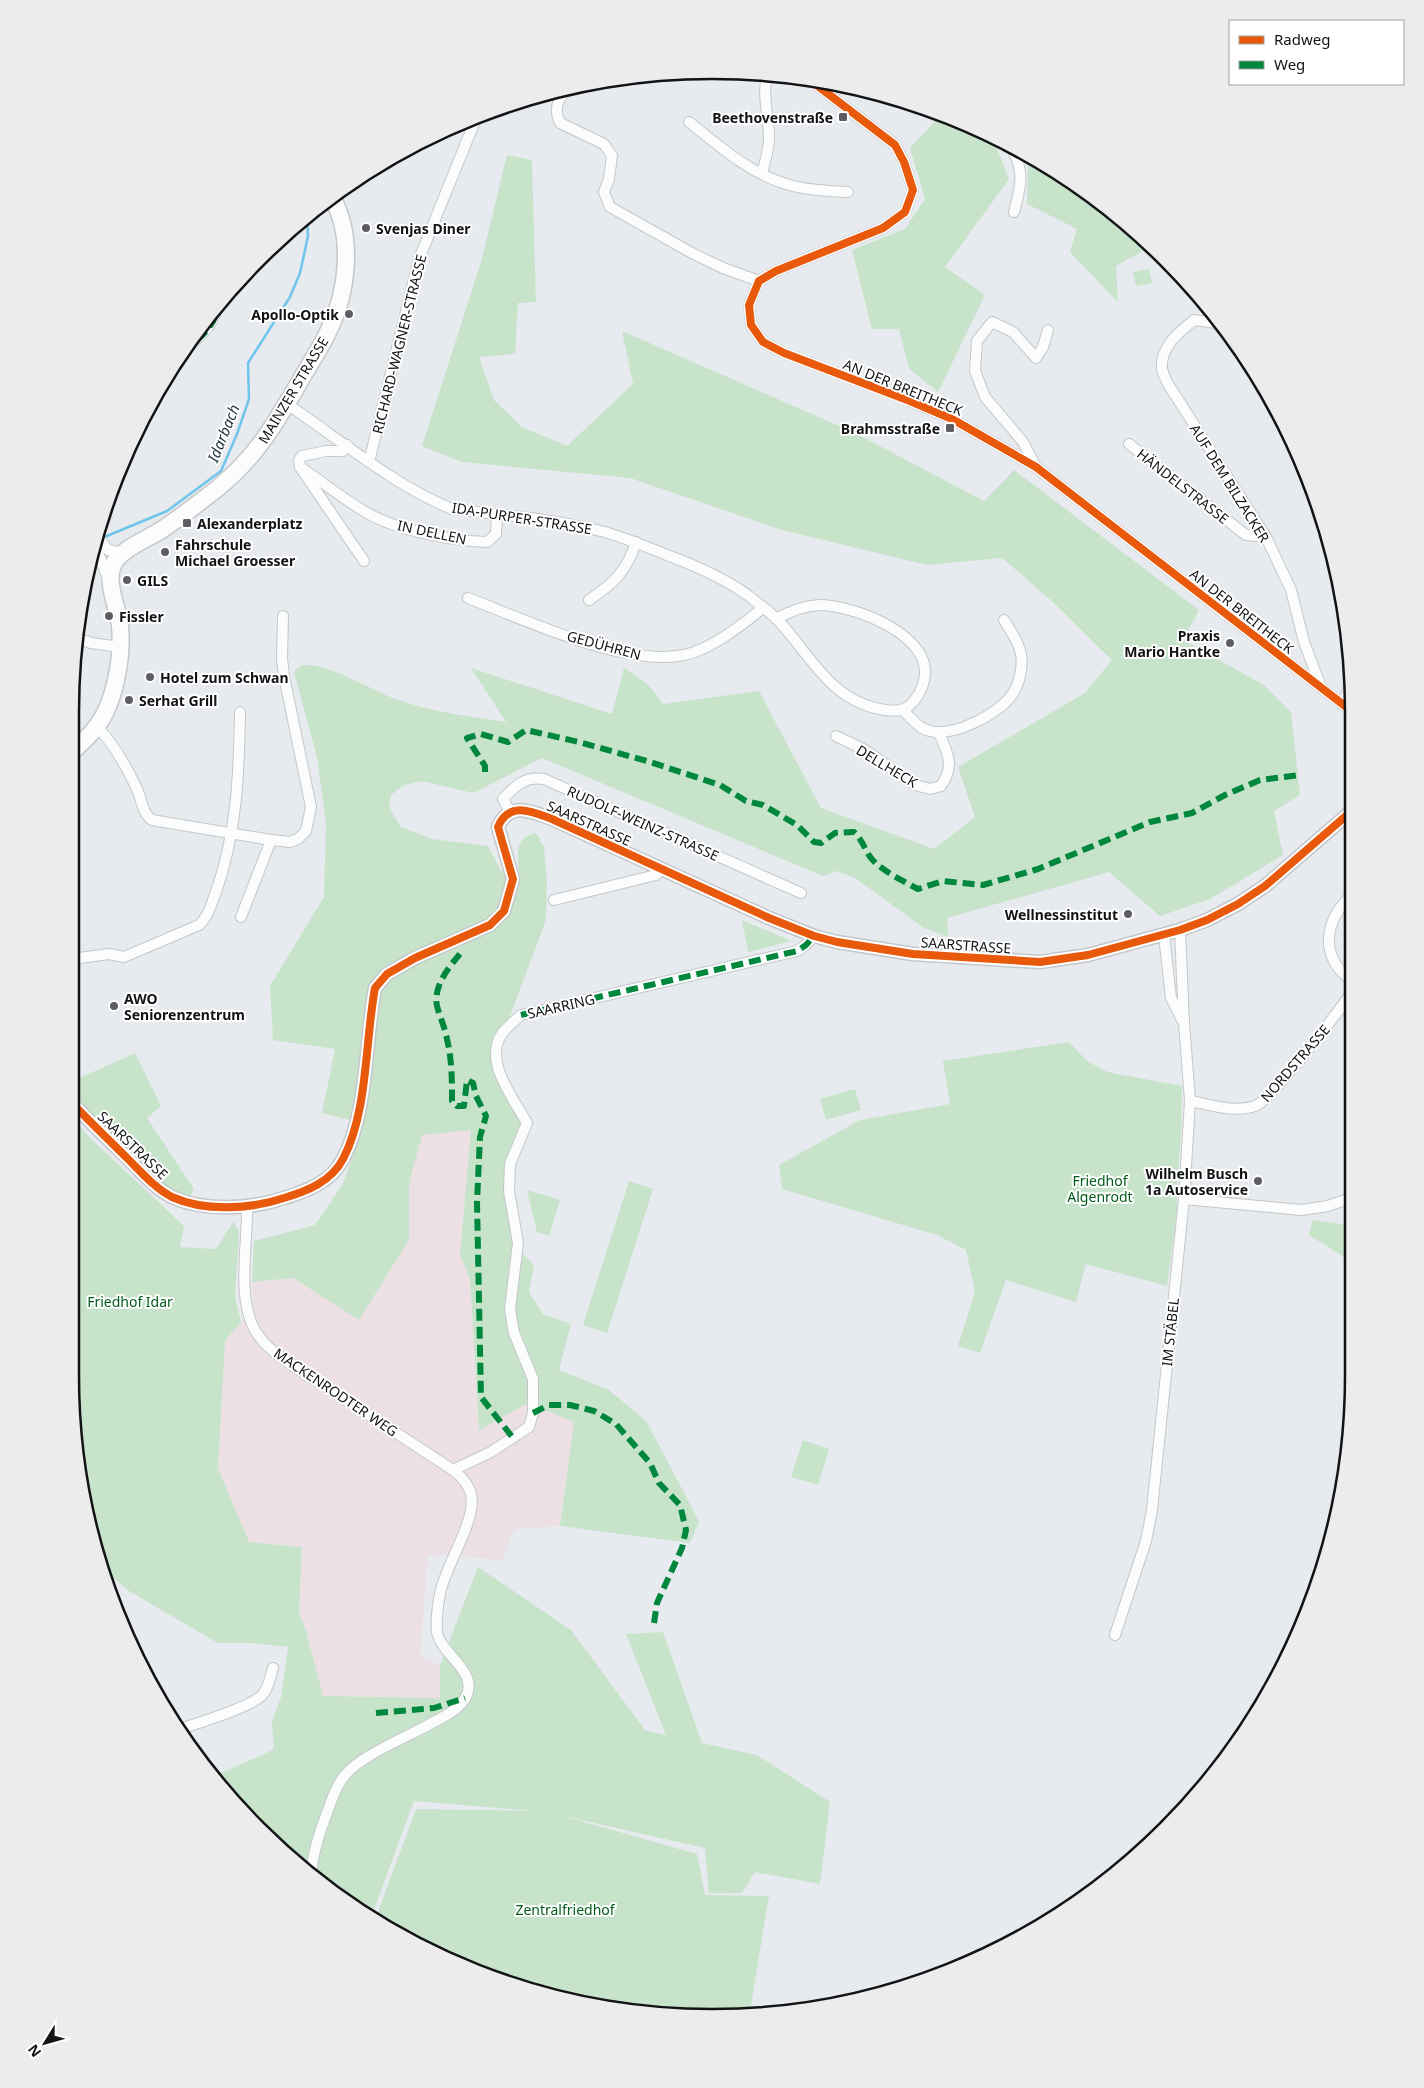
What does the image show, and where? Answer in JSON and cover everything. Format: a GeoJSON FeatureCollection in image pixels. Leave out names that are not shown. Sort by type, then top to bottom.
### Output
{"type":"FeatureCollection","features":[{"type":"Feature","properties":{"kind":"main road","name":"MAINZER STRASSE"},"geometry":{"type":"LineString","coordinates":[[116,551],[162,529],[200,502],[242,467],[262,445],[329,331],[341,294],[345,267],[345,242],[342,221],[335,204]]}},
{"type":"Feature","properties":{"kind":"main road"},"geometry":{"type":"LineString","coordinates":[[79,745],[97,727],[105,713],[116,674],[120,647],[120,625],[110,577],[112,568],[118,558],[116,551]]}},
{"type":"Feature","properties":{"kind":"street"},"geometry":{"type":"LineString","coordinates":[[762,173],[768,154],[769,138],[764,87],[765,81]]}},
{"type":"Feature","properties":{"kind":"street"},"geometry":{"type":"LineString","coordinates":[[560,97],[557,101],[557,115],[560,123],[604,144],[612,156],[609,179],[604,192],[610,207],[692,253],[724,268],[758,280],[883,228],[905,212],[913,190],[904,162],[895,145],[824,89]]}},
{"type":"Feature","properties":{"kind":"street"},"geometry":{"type":"LineString","coordinates":[[690,122],[738,160],[782,183],[815,190],[848,192]]}},
{"type":"Feature","properties":{"kind":"street","name":"RICHARD-WAGNER-STRASSE"},"geometry":{"type":"LineString","coordinates":[[370,462],[419,259],[473,126]]}},
{"type":"Feature","properties":{"kind":"street"},"geometry":{"type":"LineString","coordinates":[[1014,212],[1021,187],[1021,165],[1017,158]]}},
{"type":"Feature","properties":{"kind":"street","name":"AN DER BREITHECK"},"geometry":{"type":"LineString","coordinates":[[758,280],[749,305],[751,325],[764,342],[784,353],[952,419],[1036,467],[1343,705]]}},
{"type":"Feature","properties":{"kind":"street","name":"AUF DEM BILZACKER"},"geometry":{"type":"LineString","coordinates":[[1211,323],[1194,320],[1176,334],[1165,352],[1162,369],[1168,384],[1266,537],[1291,590],[1304,642],[1322,688]]}},
{"type":"Feature","properties":{"kind":"street"},"geometry":{"type":"LineString","coordinates":[[1036,467],[1023,442],[985,397],[975,371],[977,341],[992,322],[1012,332],[1036,358],[1043,347],[1048,330]]}},
{"type":"Feature","properties":{"kind":"street","name":"IDA-PURPER-STRASSE"},"geometry":{"type":"LineString","coordinates":[[287,404],[370,462],[435,502],[452,509],[497,513],[605,532],[636,542],[709,571],[748,596],[776,618],[818,670],[845,696],[860,704],[874,708],[894,711],[904,710]]}},
{"type":"Feature","properties":{"kind":"street","name":"HÄNDELSTRASSE"},"geometry":{"type":"LineString","coordinates":[[1129,444],[1246,535],[1266,537]]}},
{"type":"Feature","properties":{"kind":"street"},"geometry":{"type":"LineString","coordinates":[[348,445],[343,451],[326,451],[302,456],[299,460],[300,467],[364,561]]}},
{"type":"Feature","properties":{"kind":"street","name":"IN DELLEN"},"geometry":{"type":"LineString","coordinates":[[300,467],[365,512],[399,527],[471,541],[487,542],[496,534],[497,513]]}},
{"type":"Feature","properties":{"kind":"street"},"geometry":{"type":"LineString","coordinates":[[102,540],[116,551]]}},
{"type":"Feature","properties":{"kind":"street"},"geometry":{"type":"LineString","coordinates":[[589,600],[610,586],[626,567],[636,542]]}},
{"type":"Feature","properties":{"kind":"street"},"geometry":{"type":"LineString","coordinates":[[99,554],[112,587]]}},
{"type":"Feature","properties":{"kind":"street","name":"GEDÜHREN"},"geometry":{"type":"LineString","coordinates":[[468,598],[584,642],[620,652],[656,658],[686,655],[715,642],[741,626],[763,608]]}},
{"type":"Feature","properties":{"kind":"street"},"geometry":{"type":"LineString","coordinates":[[776,618],[803,607],[834,606],[858,613],[904,636],[914,644],[922,656],[925,676],[918,696],[904,710],[918,725],[928,731],[939,732],[967,726],[983,718],[997,709],[1014,691],[1020,678],[1021,655],[1004,620]]}},
{"type":"Feature","properties":{"kind":"street"},"geometry":{"type":"LineString","coordinates":[[97,727],[108,738],[130,775],[148,817],[164,823],[270,840],[290,842],[298,839],[306,831],[311,807],[284,676],[282,659],[283,616]]}},
{"type":"Feature","properties":{"kind":"street"},"geometry":{"type":"LineString","coordinates":[[83,640],[120,647]]}},
{"type":"Feature","properties":{"kind":"street"},"geometry":{"type":"LineString","coordinates":[[1343,705],[1345,700]]}},
{"type":"Feature","properties":{"kind":"street"},"geometry":{"type":"LineString","coordinates":[[79,958],[109,954],[124,957],[199,925],[206,918],[223,873],[236,812],[240,712]]}},
{"type":"Feature","properties":{"kind":"street","name":"DELLHECK"},"geometry":{"type":"LineString","coordinates":[[836,736],[865,750],[915,785],[930,789],[941,786],[949,775],[949,758],[939,732]]}},
{"type":"Feature","properties":{"kind":"street","name":"RUDOLF-WEINZ-STRASSE"},"geometry":{"type":"LineString","coordinates":[[510,812],[503,799],[513,788],[522,780],[534,777],[544,779],[801,893]]}},
{"type":"Feature","properties":{"kind":"street","name":"SAARSTRASSE"},"geometry":{"type":"LineString","coordinates":[[79,1110],[143,1174],[172,1197],[202,1204],[247,1206],[278,1200],[314,1187],[331,1174],[342,1160],[350,1139],[359,1105],[375,988],[387,974],[415,958],[490,926],[504,911],[513,879],[498,827],[502,818],[510,812],[520,810],[534,812],[769,918],[814,936],[837,942],[913,954],[1040,962],[1088,955],[1164,935],[1207,920],[1238,904],[1265,886],[1345,817]]}},
{"type":"Feature","properties":{"kind":"street"},"geometry":{"type":"LineString","coordinates":[[241,917],[270,840]]}},
{"type":"Feature","properties":{"kind":"street"},"geometry":{"type":"LineString","coordinates":[[554,900],[656,875],[660,868]]}},
{"type":"Feature","properties":{"kind":"street"},"geometry":{"type":"LineString","coordinates":[[1345,903],[1337,911],[1329,927],[1329,948],[1339,969],[1345,974]]}},
{"type":"Feature","properties":{"kind":"street","name":"IM STÄBEL"},"geometry":{"type":"LineString","coordinates":[[1115,1635],[1146,1541],[1152,1510],[1184,1198],[1190,1101],[1180,930]]}},
{"type":"Feature","properties":{"kind":"street","name":"IM STÄBEL"},"geometry":{"type":"LineString","coordinates":[[1164,935],[1171,998],[1184,1023]]}},
{"type":"Feature","properties":{"kind":"street","name":"SAARRING"},"geometry":{"type":"LineString","coordinates":[[453,1470],[492,1452],[529,1427],[533,1413],[533,1379],[514,1333],[510,1309],[518,1243],[509,1191],[510,1164],[527,1123],[499,1070],[495,1054],[504,1032],[521,1015],[798,951],[814,936]]}},
{"type":"Feature","properties":{"kind":"street","name":"NORDSTRASSE"},"geometry":{"type":"LineString","coordinates":[[1190,1101],[1239,1110],[1258,1106],[1284,1078],[1345,1001]]}},
{"type":"Feature","properties":{"kind":"street"},"geometry":{"type":"LineString","coordinates":[[1184,1198],[1302,1210],[1328,1206],[1345,1201]]}},
{"type":"Feature","properties":{"kind":"street","name":"MACKENRODTER WEG"},"geometry":{"type":"LineString","coordinates":[[247,1206],[245,1300],[251,1324],[258,1335],[274,1352],[453,1470],[468,1486],[471,1494],[470,1516],[443,1580],[437,1632],[446,1651],[466,1673],[469,1687],[465,1698],[453,1711],[371,1756],[347,1773],[337,1787],[320,1833],[312,1866]]}},
{"type":"Feature","properties":{"kind":"street"},"geometry":{"type":"LineString","coordinates":[[185,1727],[248,1704],[262,1696],[267,1688],[273,1668]]}},
{"type":"Feature","properties":{"kind":"shaded area"},"geometry":{"type":"Polygon","coordinates":[[[471,1130],[460,1254],[470,1279],[479,1430],[528,1403],[575,1422],[560,1526],[519,1529],[512,1533],[505,1555],[501,1560],[444,1555],[428,1556],[420,1657],[440,1665],[441,1698],[323,1696],[306,1631],[299,1612],[302,1547],[249,1542],[218,1468],[225,1341],[254,1308],[252,1282],[293,1278],[359,1320],[409,1240],[409,1184],[422,1135],[471,1130]]]}},
{"type":"Feature","properties":{"kind":"green space"},"geometry":{"type":"Polygon","coordinates":[[[936,120],[996,146],[1009,179],[945,267],[985,295],[938,392],[909,369],[899,329],[872,329],[852,250],[905,229],[925,199],[910,148],[936,120]]]}},
{"type":"Feature","properties":{"kind":"green space"},"geometry":{"type":"Polygon","coordinates":[[[507,155],[532,160],[536,302],[518,303],[515,354],[479,357],[494,400],[522,427],[567,446],[633,384],[622,331],[851,431],[984,501],[1014,470],[1199,610],[1183,640],[1264,685],[1291,712],[1300,795],[1274,811],[1283,855],[1210,899],[1160,916],[1109,872],[947,918],[948,937],[924,928],[855,878],[837,871],[823,876],[542,758],[473,793],[422,781],[404,785],[391,795],[389,808],[401,827],[432,839],[488,846],[505,878],[516,886],[521,841],[527,836],[536,833],[544,847],[547,885],[546,920],[504,1032],[492,1048],[520,1115],[520,1133],[507,1164],[513,1243],[534,1266],[529,1292],[543,1314],[571,1324],[559,1370],[609,1390],[646,1421],[699,1521],[690,1543],[560,1526],[574,1422],[528,1403],[479,1430],[470,1279],[460,1254],[471,1130],[422,1135],[409,1184],[409,1240],[359,1320],[293,1278],[252,1282],[254,1241],[315,1225],[343,1184],[359,1138],[350,1120],[322,1113],[335,1049],[273,1040],[270,986],[324,897],[326,823],[317,757],[294,672],[302,666],[317,666],[339,673],[383,694],[420,707],[506,722],[471,668],[612,714],[624,668],[649,685],[663,704],[759,691],[821,808],[934,849],[975,817],[958,767],[1085,693],[1112,660],[1054,603],[1002,558],[927,565],[782,530],[630,478],[462,462],[422,446],[481,262],[507,155]]]}},
{"type":"Feature","properties":{"kind":"green space"},"geometry":{"type":"Polygon","coordinates":[[[1026,163],[1064,185],[1145,250],[1116,266],[1118,302],[1070,252],[1077,229],[1027,204],[1028,167],[1026,163]]]}},
{"type":"Feature","properties":{"kind":"green space"},"geometry":{"type":"Polygon","coordinates":[[[1149,269],[1152,283],[1136,286],[1133,272],[1149,269]]]}},
{"type":"Feature","properties":{"kind":"green space"},"geometry":{"type":"Polygon","coordinates":[[[742,920],[791,941],[748,952],[742,920]]]}},
{"type":"Feature","properties":{"kind":"green space","name":"Friedhof Algenrodt"},"geometry":{"type":"Polygon","coordinates":[[[1069,1042],[1086,1060],[1107,1072],[1182,1086],[1177,1211],[1167,1286],[1086,1264],[1076,1302],[1006,1280],[980,1353],[958,1346],[975,1292],[966,1250],[937,1235],[782,1189],[779,1165],[860,1120],[950,1104],[943,1061],[1069,1042]]]}},
{"type":"Feature","properties":{"kind":"green space"},"geometry":{"type":"Polygon","coordinates":[[[135,1053],[161,1106],[147,1118],[194,1189],[189,1198],[163,1188],[104,1132],[79,1102],[79,1078],[135,1053]]]}},
{"type":"Feature","properties":{"kind":"green space"},"geometry":{"type":"Polygon","coordinates":[[[855,1089],[861,1110],[826,1120],[820,1099],[855,1089]]]}},
{"type":"Feature","properties":{"kind":"green space"},"geometry":{"type":"Polygon","coordinates":[[[79,1125],[88,1136],[184,1226],[180,1247],[216,1249],[233,1222],[239,1231],[235,1297],[241,1322],[225,1341],[218,1468],[249,1542],[302,1547],[299,1612],[306,1631],[323,1696],[440,1698],[440,1665],[478,1567],[571,1630],[645,1730],[666,1735],[626,1634],[663,1632],[702,1743],[757,1755],[830,1802],[820,1884],[755,1872],[742,1893],[709,1893],[705,1848],[563,1816],[697,1854],[705,1895],[769,1896],[750,2008],[671,2008],[629,2004],[548,1988],[508,1976],[470,1961],[432,1944],[377,1913],[416,1809],[534,1811],[414,1801],[373,1911],[360,1903],[294,1852],[264,1824],[220,1773],[274,1748],[272,1721],[281,1697],[288,1647],[251,1643],[218,1643],[129,1591],[111,1575],[100,1540],[84,1459],[79,1376],[79,1125]]]}},
{"type":"Feature","properties":{"kind":"green space"},"geometry":{"type":"Polygon","coordinates":[[[629,1181],[653,1189],[607,1333],[583,1325],[629,1181]]]}},
{"type":"Feature","properties":{"kind":"green space"},"geometry":{"type":"Polygon","coordinates":[[[527,1190],[560,1200],[549,1236],[537,1232],[527,1190]]]}},
{"type":"Feature","properties":{"kind":"green space"},"geometry":{"type":"Polygon","coordinates":[[[1313,1220],[1345,1226],[1345,1257],[1309,1235],[1313,1220]]]}},
{"type":"Feature","properties":{"kind":"green space"},"geometry":{"type":"Polygon","coordinates":[[[803,1440],[829,1449],[818,1485],[791,1477],[803,1440]]]}},
{"type":"Feature","properties":{"kind":"waterway","name":"Idarbach"},"geometry":{"type":"LineString","coordinates":[[103,538],[167,511],[221,471],[237,434],[249,399],[248,363],[290,297],[300,273],[308,236],[307,225]]}},
{"type":"Feature","properties":{"kind":"marked path"},"geometry":{"type":"LineString","coordinates":[[485,772],[485,766],[467,738],[481,734],[508,742],[526,730],[579,742],[650,762],[720,785],[746,801],[763,805],[797,825],[814,842],[821,843],[835,833],[854,832],[869,855],[880,867],[918,889],[943,881],[983,885],[1038,869],[1150,822],[1192,813],[1225,795],[1260,780],[1299,775]]}},
{"type":"Feature","properties":{"kind":"marked path"},"geometry":{"type":"LineString","coordinates":[[521,1015],[797,951],[814,936]]}},
{"type":"Feature","properties":{"kind":"marked path"},"geometry":{"type":"LineString","coordinates":[[460,954],[442,978],[436,999],[449,1047],[452,1101],[457,1106],[464,1106],[467,1080],[473,1083],[476,1096],[486,1116],[480,1137],[477,1202],[481,1397],[513,1438]]}},
{"type":"Feature","properties":{"kind":"marked path"},"geometry":{"type":"LineString","coordinates":[[533,1413],[549,1405],[570,1405],[594,1411],[616,1424],[650,1463],[659,1483],[680,1505],[686,1530],[682,1548],[657,1603],[654,1623]]}},
{"type":"Feature","properties":{"kind":"marked path"},"geometry":{"type":"LineString","coordinates":[[376,1713],[434,1708],[465,1698]]}},
{"type":"Feature","properties":{"kind":"cycle path"},"geometry":{"type":"LineString","coordinates":[[821,88],[895,145],[904,162],[913,190],[905,212],[883,228],[776,271],[759,281],[749,305],[751,325],[763,342],[784,353],[952,419],[1036,467],[1345,706]]}},
{"type":"Feature","properties":{"kind":"cycle path"},"geometry":{"type":"LineString","coordinates":[[79,1110],[155,1185],[166,1194],[185,1202],[213,1207],[257,1205],[301,1192],[325,1180],[343,1159],[357,1120],[365,1076],[375,988],[387,974],[415,958],[490,925],[504,911],[513,879],[498,827],[503,819],[514,811],[529,811],[552,819],[769,918],[814,936],[837,942],[913,954],[1040,962],[1088,955],[1180,930],[1207,920],[1238,904],[1265,886],[1345,817]]}},
{"type":"Feature","properties":{"kind":"place","name":"Beethovenstraße"},"geometry":{"type":"Point","coordinates":[843,117]}},
{"type":"Feature","properties":{"kind":"place","name":"Svenjas Diner"},"geometry":{"type":"Point","coordinates":[366,228]}},
{"type":"Feature","properties":{"kind":"place","name":"Apollo-Optik"},"geometry":{"type":"Point","coordinates":[349,314]}},
{"type":"Feature","properties":{"kind":"place","name":"Brahmsstraße"},"geometry":{"type":"Point","coordinates":[950,428]}},
{"type":"Feature","properties":{"kind":"place","name":"Alexanderplatz"},"geometry":{"type":"Point","coordinates":[187,523]}},
{"type":"Feature","properties":{"kind":"place","name":"Fahrschule Michael Groesser"},"geometry":{"type":"Point","coordinates":[165,552]}},
{"type":"Feature","properties":{"kind":"place","name":"GILS"},"geometry":{"type":"Point","coordinates":[127,580]}},
{"type":"Feature","properties":{"kind":"place","name":"Fissler"},"geometry":{"type":"Point","coordinates":[109,616]}},
{"type":"Feature","properties":{"kind":"place","name":"Praxis Mario Hantke"},"geometry":{"type":"Point","coordinates":[1230,643]}},
{"type":"Feature","properties":{"kind":"place","name":"Hotel zum Schwan"},"geometry":{"type":"Point","coordinates":[150,677]}},
{"type":"Feature","properties":{"kind":"place","name":"Serhat Grill"},"geometry":{"type":"Point","coordinates":[129,700]}},
{"type":"Feature","properties":{"kind":"place","name":"Wellnessinstitut"},"geometry":{"type":"Point","coordinates":[1128,914]}},
{"type":"Feature","properties":{"kind":"place","name":"AWO Seniorenzentrum"},"geometry":{"type":"Point","coordinates":[114,1006]}},
{"type":"Feature","properties":{"kind":"place","name":"Wilhelm Busch 1a Autoservice"},"geometry":{"type":"Point","coordinates":[1258,1181]}},
{"type":"Feature","properties":{"kind":"park label","name":"Friedhof Idar"},"geometry":{"type":"Point","coordinates":[130,1301]}},
{"type":"Feature","properties":{"kind":"park label","name":"Zentralfriedhof"},"geometry":{"type":"Point","coordinates":[565,1909]}}]}
